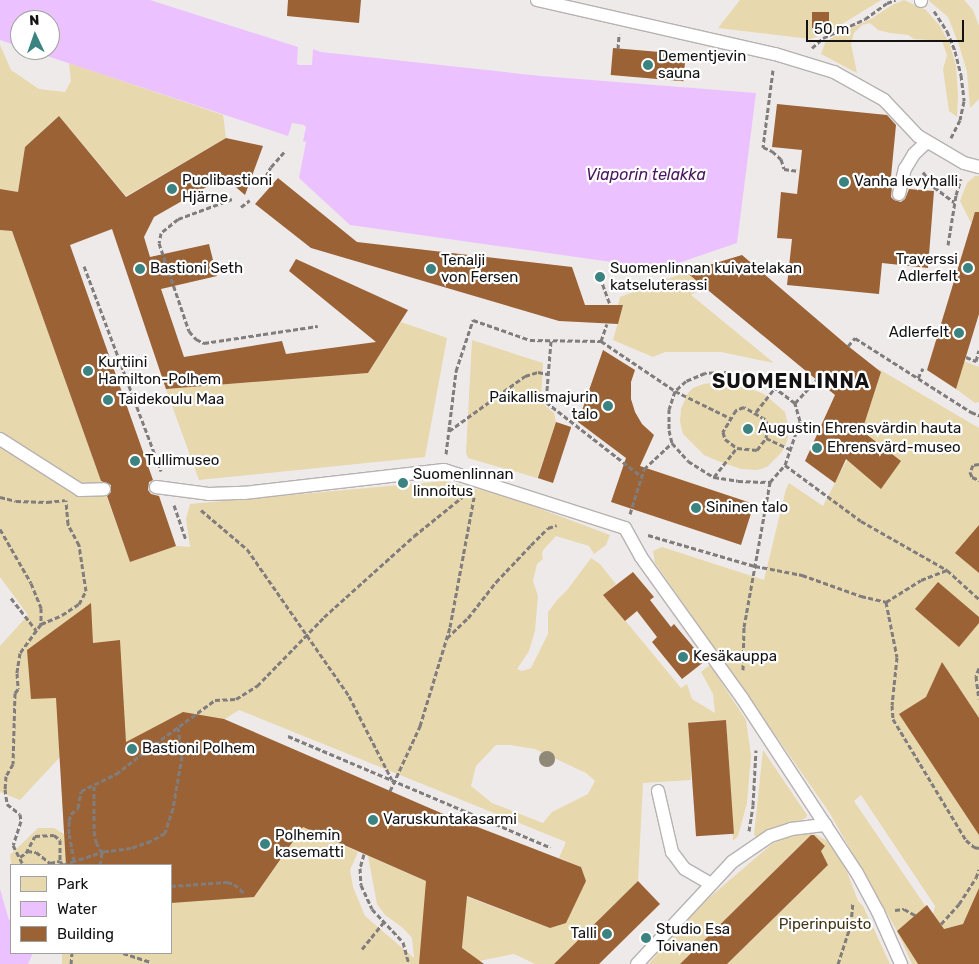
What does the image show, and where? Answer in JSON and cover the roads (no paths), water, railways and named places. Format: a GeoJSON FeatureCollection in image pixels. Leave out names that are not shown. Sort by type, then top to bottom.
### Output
{"type":"FeatureCollection","features":[{"type":"Feature","properties":{"kind":"lane"},"geometry":{"type":"LineString","coordinates":[[537,0],[775,54],[834,72],[884,100],[918,136],[927,142],[964,163],[979,167]]}},
{"type":"Feature","properties":{"kind":"lane"},"geometry":{"type":"LineString","coordinates":[[899,194],[905,170],[916,151],[927,142]]}},
{"type":"Feature","properties":{"kind":"lane"},"geometry":{"type":"LineString","coordinates":[[0,438],[80,490],[104,489]]}},
{"type":"Feature","properties":{"kind":"lane"},"geometry":{"type":"LineString","coordinates":[[167,488],[209,494],[244,493],[444,470],[625,528],[641,557],[742,698],[857,873],[878,912],[901,964]]}},
{"type":"Feature","properties":{"kind":"lane"},"geometry":{"type":"LineString","coordinates":[[658,791],[672,852],[684,869],[711,884]]}},
{"type":"Feature","properties":{"kind":"lane"},"geometry":{"type":"LineString","coordinates":[[637,964],[732,862],[770,836],[791,829],[826,825]]}},
{"type":"Feature","properties":{"kind":"water","name":"Viaporin telakka"},"geometry":{"type":"Polygon","coordinates":[[[0,0],[150,0],[298,47],[297,64],[299,65],[312,65],[313,49],[321,52],[541,76],[756,93],[737,243],[661,269],[350,225],[299,178],[306,142],[303,141],[306,127],[304,125],[292,123],[288,136],[59,60],[60,10],[10,10],[10,44],[0,40],[0,0]]]}},
{"type":"Feature","properties":{"kind":"water"},"geometry":{"type":"Polygon","coordinates":[[[0,889],[10,920],[10,954],[33,954],[28,964],[0,964],[0,889]]]}},
{"type":"Feature","properties":{"kind":"place","name":"Dementjevin sauna"},"geometry":{"type":"Point","coordinates":[648,65]}},
{"type":"Feature","properties":{"kind":"place","name":"Vanha levyhalli"},"geometry":{"type":"Point","coordinates":[844,182]}},
{"type":"Feature","properties":{"kind":"place","name":"Puolibastioni Hjärne"},"geometry":{"type":"Point","coordinates":[172,189]}},
{"type":"Feature","properties":{"kind":"place","name":"Traverssi Adlerfelt"},"geometry":{"type":"Point","coordinates":[968,268]}},
{"type":"Feature","properties":{"kind":"place","name":"Bastioni Seth"},"geometry":{"type":"Point","coordinates":[140,269]}},
{"type":"Feature","properties":{"kind":"place","name":"Tenalji von Fersen"},"geometry":{"type":"Point","coordinates":[431,269]}},
{"type":"Feature","properties":{"kind":"place","name":"Suomenlinnan kuivatelakan katseluterassi"},"geometry":{"type":"Point","coordinates":[600,277]}},
{"type":"Feature","properties":{"kind":"place","name":"Adlerfelt"},"geometry":{"type":"Point","coordinates":[959,333]}},
{"type":"Feature","properties":{"kind":"place","name":"Kurtiini Hamilton-Polhem"},"geometry":{"type":"Point","coordinates":[88,371]}},
{"type":"Feature","properties":{"kind":"place","name":"Taidekoulu Maa"},"geometry":{"type":"Point","coordinates":[108,400]}},
{"type":"Feature","properties":{"kind":"place","name":"Paikallismajurin talo"},"geometry":{"type":"Point","coordinates":[608,406]}},
{"type":"Feature","properties":{"kind":"place","name":"Augustin Ehrensvärdin hauta"},"geometry":{"type":"Point","coordinates":[748,429]}},
{"type":"Feature","properties":{"kind":"place","name":"Ehrensvärd-museo"},"geometry":{"type":"Point","coordinates":[817,448]}},
{"type":"Feature","properties":{"kind":"place","name":"Tullimuseo"},"geometry":{"type":"Point","coordinates":[135,461]}},
{"type":"Feature","properties":{"kind":"place","name":"Suomenlinnan linnoitus"},"geometry":{"type":"Point","coordinates":[403,483]}},
{"type":"Feature","properties":{"kind":"place","name":"Sininen talo"},"geometry":{"type":"Point","coordinates":[696,508]}},
{"type":"Feature","properties":{"kind":"place","name":"Kesäkauppa"},"geometry":{"type":"Point","coordinates":[683,657]}},
{"type":"Feature","properties":{"kind":"place","name":"Bastioni Polhem"},"geometry":{"type":"Point","coordinates":[132,749]}},
{"type":"Feature","properties":{"kind":"place","name":"Varuskuntakasarmi"},"geometry":{"type":"Point","coordinates":[373,820]}},
{"type":"Feature","properties":{"kind":"place","name":"Polhemin kasematti"},"geometry":{"type":"Point","coordinates":[265,844]}},
{"type":"Feature","properties":{"kind":"place","name":"Talli"},"geometry":{"type":"Point","coordinates":[607,934]}},
{"type":"Feature","properties":{"kind":"place","name":"Studio Esa Toivanen"},"geometry":{"type":"Point","coordinates":[646,938]}},
{"type":"Feature","properties":{"kind":"district","name":"SUOMENLINNA"},"geometry":{"type":"Point","coordinates":[791,381]}},
{"type":"Feature","properties":{"kind":"park label","name":"Piperinpuisto"},"geometry":{"type":"Point","coordinates":[825,925]}}]}
